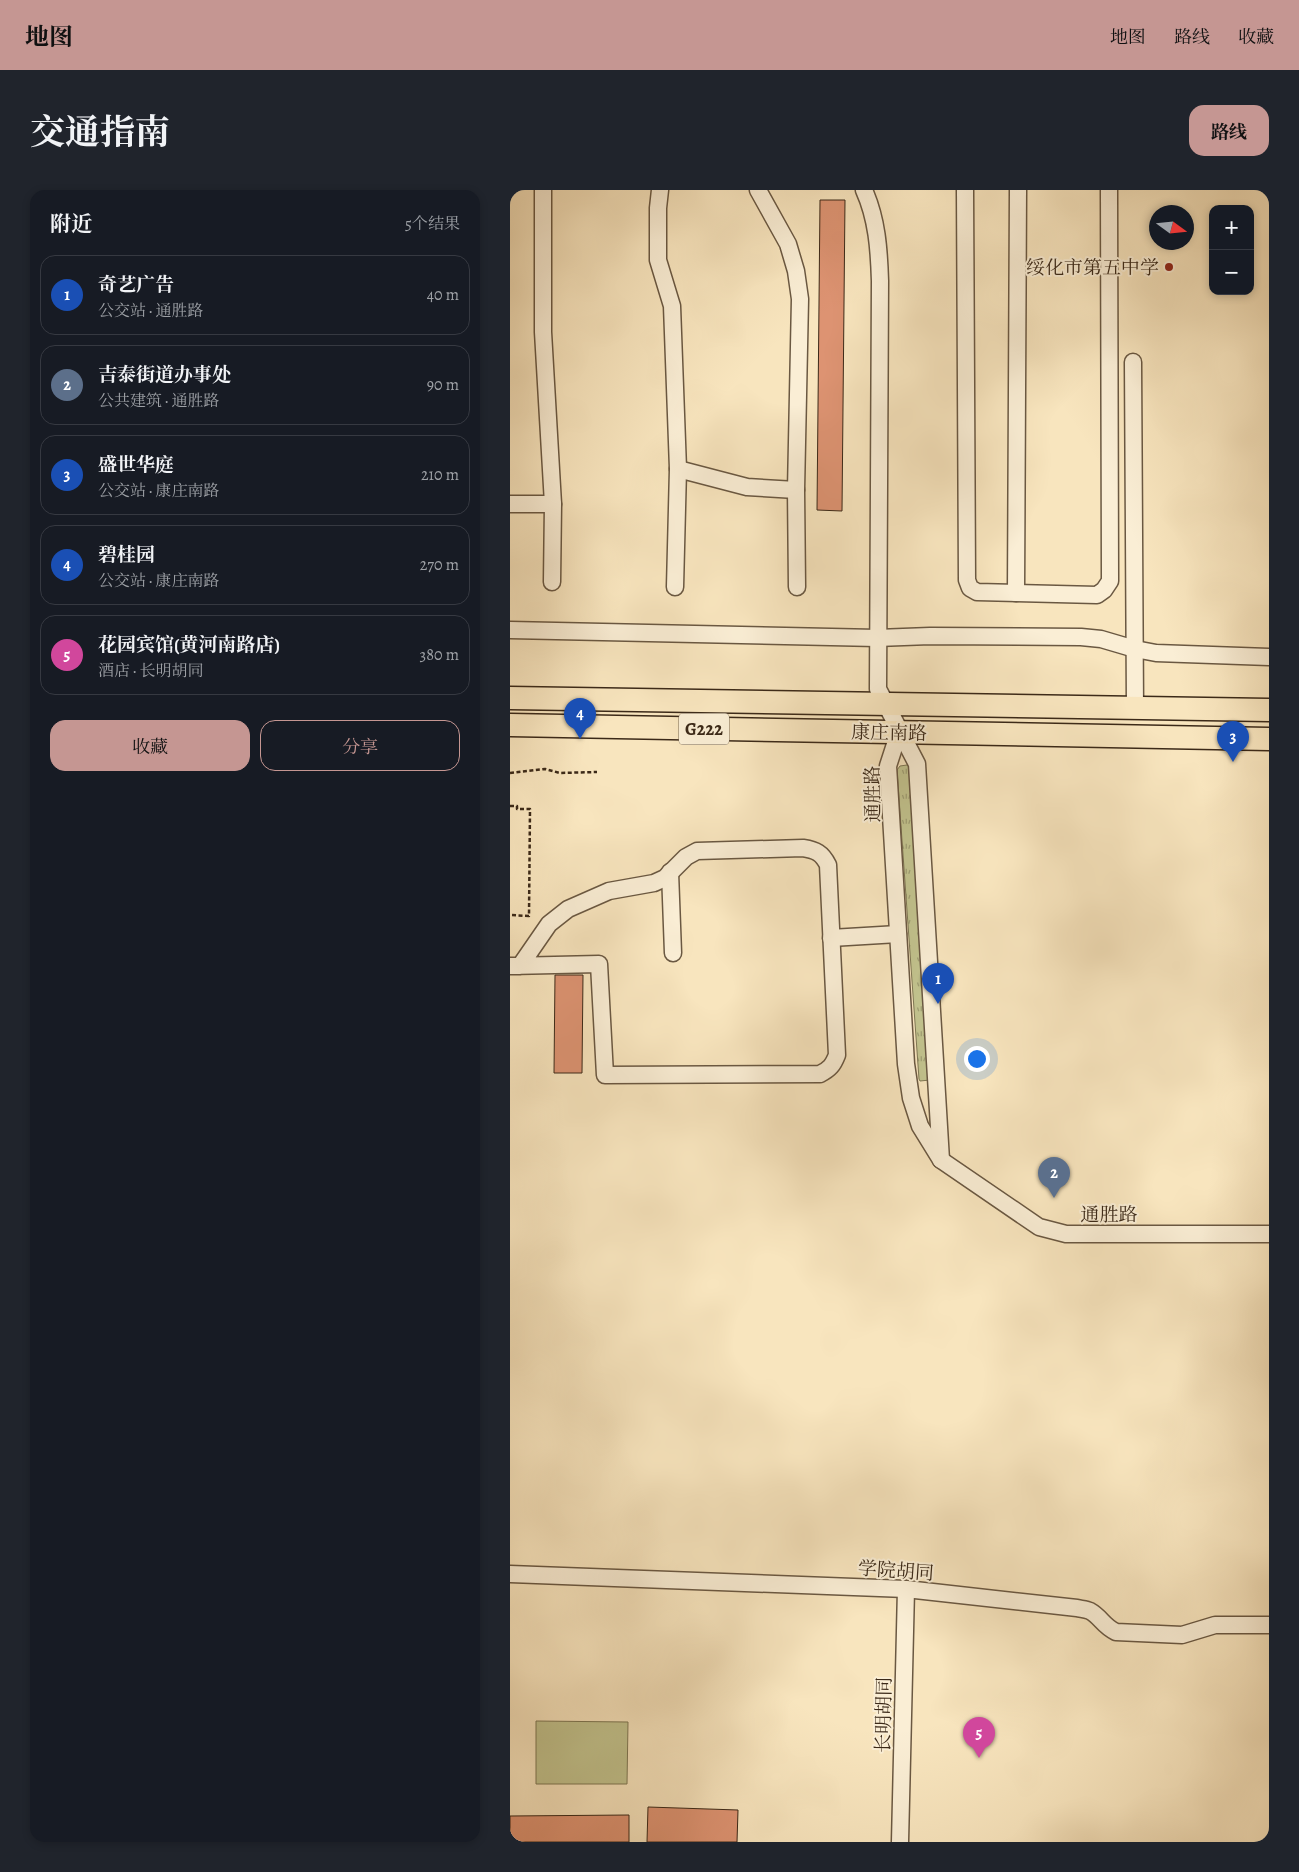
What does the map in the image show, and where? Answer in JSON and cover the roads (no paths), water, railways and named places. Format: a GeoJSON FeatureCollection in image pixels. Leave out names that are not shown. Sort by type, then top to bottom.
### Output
{"type":"FeatureCollection","features":[{"type":"Feature","properties":{"kind":"highway","name":"康庄南路"},"geometry":{"type":"LineString","coordinates":[[510,698],[1269,710]]}},
{"type":"Feature","properties":{"kind":"highway","name":"康庄南路"},"geometry":{"type":"LineString","coordinates":[[510,725],[1269,739]]}},
{"type":"Feature","properties":{"kind":"street"},"geometry":{"type":"LineString","coordinates":[[543,190],[543,332],[553,504],[552,582]]}},
{"type":"Feature","properties":{"kind":"street"},"geometry":{"type":"LineString","coordinates":[[660,190],[658,260],[672,306],[678,469],[675,587]]}},
{"type":"Feature","properties":{"kind":"street"},"geometry":{"type":"LineString","coordinates":[[864,190],[872,207],[878,242],[880,281],[878,689],[917,764],[941,1160]]}},
{"type":"Feature","properties":{"kind":"street"},"geometry":{"type":"LineString","coordinates":[[965,190],[967,580],[970,588],[977,592],[1097,595],[1110,582],[1109,190]]}},
{"type":"Feature","properties":{"kind":"street"},"geometry":{"type":"LineString","coordinates":[[1016,593],[1018,190]]}},
{"type":"Feature","properties":{"kind":"street"},"geometry":{"type":"LineString","coordinates":[[761,191],[788,244],[796,271],[800,299],[796,490],[797,587]]}},
{"type":"Feature","properties":{"kind":"street"},"geometry":{"type":"LineString","coordinates":[[1133,362],[1135,708]]}},
{"type":"Feature","properties":{"kind":"street"},"geometry":{"type":"LineString","coordinates":[[678,469],[747,487],[796,490]]}},
{"type":"Feature","properties":{"kind":"street"},"geometry":{"type":"LineString","coordinates":[[510,504],[553,504]]}},
{"type":"Feature","properties":{"kind":"street"},"geometry":{"type":"LineString","coordinates":[[510,630],[877,638],[930,636],[1081,637],[1101,639],[1156,653],[1269,657]]}},
{"type":"Feature","properties":{"kind":"street","name":"通胜路"},"geometry":{"type":"LineString","coordinates":[[899,732],[888,766],[906,1064],[911,1098],[920,1126],[941,1160],[1039,1227],[1052,1231],[1066,1234],[1269,1234]]}},
{"type":"Feature","properties":{"kind":"street"},"geometry":{"type":"LineString","coordinates":[[803,848],[814,850],[823,856],[828,865],[837,1055],[834,1064],[820,1074],[605,1075],[599,964],[515,966],[549,924],[568,909],[609,891],[654,884],[665,878],[686,857],[697,851],[803,848]]}},
{"type":"Feature","properties":{"kind":"street"},"geometry":{"type":"LineString","coordinates":[[670,872],[673,953]]}},
{"type":"Feature","properties":{"kind":"street"},"geometry":{"type":"LineString","coordinates":[[831,938],[898,934]]}},
{"type":"Feature","properties":{"kind":"street","name":"学院胡同"},"geometry":{"type":"LineString","coordinates":[[510,1574],[906,1589],[1077,1608],[1090,1611],[1099,1618],[1106,1628],[1116,1632],[1182,1635],[1215,1625],[1269,1625]]}},
{"type":"Feature","properties":{"kind":"street","name":"长明胡同"},"geometry":{"type":"LineString","coordinates":[[900,1842],[906,1589]]}},
{"type":"Feature","properties":{"kind":"place","name":"绥化市第五中学"},"geometry":{"type":"Point","coordinates":[1169,267]}},
{"type":"Feature","properties":{"kind":"place","name":"碧桂园"},"geometry":{"type":"Point","coordinates":[580,739]}},
{"type":"Feature","properties":{"kind":"place","name":"盛世华庭"},"geometry":{"type":"Point","coordinates":[1233,762]}},
{"type":"Feature","properties":{"kind":"place","name":"奇艺广告"},"geometry":{"type":"Point","coordinates":[938,1004]}},
{"type":"Feature","properties":{"kind":"place","name":"吉泰街道办事处"},"geometry":{"type":"Point","coordinates":[1054,1198]}},
{"type":"Feature","properties":{"kind":"place","name":"花园宾馆(黄河南路店)"},"geometry":{"type":"Point","coordinates":[979,1758]}}]}
